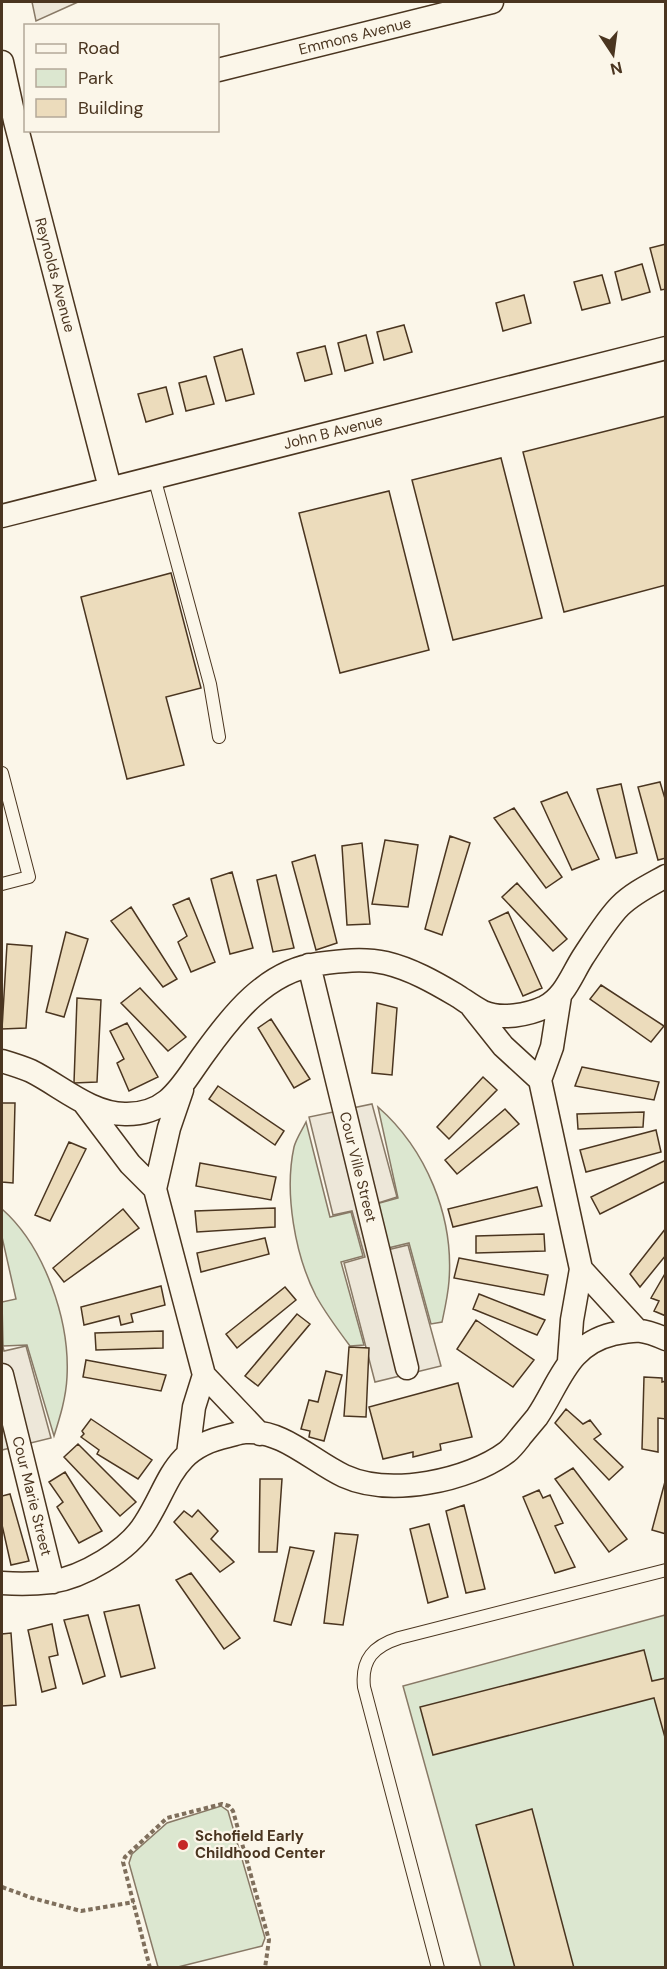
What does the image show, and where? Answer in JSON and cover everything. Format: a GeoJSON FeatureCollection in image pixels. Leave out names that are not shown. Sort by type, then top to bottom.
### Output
{"type":"FeatureCollection","features":[{"type":"Feature","properties":{"kind":"street","name":"Emmons Avenue"},"geometry":{"type":"LineString","coordinates":[[219,70],[492,2]]}},
{"type":"Feature","properties":{"kind":"street","name":"Reynolds Avenue"},"geometry":{"type":"LineString","coordinates":[[2,62],[14,122],[110,488]]}},
{"type":"Feature","properties":{"kind":"street","name":"John B Avenue"},"geometry":{"type":"LineString","coordinates":[[2,516],[666,348]]}},
{"type":"Feature","properties":{"kind":"street"},"geometry":{"type":"LineString","coordinates":[[569,1361],[572,1320],[581,1269],[540,1080],[552,1047],[560,996],[583,958],[619,907],[642,889],[666,876]]}},
{"type":"Feature","properties":{"kind":"street"},"geometry":{"type":"LineString","coordinates":[[260,1434],[204,1374],[155,1189],[169,1128],[183,1087],[203,1055],[238,1009],[259,990],[309,965],[351,960],[384,963],[413,972],[484,1012],[505,1016],[527,1013],[545,1007],[560,996]]}},
{"type":"Feature","properties":{"kind":"street","name":"Cour Ville Street"},"geometry":{"type":"LineString","coordinates":[[309,965],[407,1368]]}},
{"type":"Feature","properties":{"kind":"street"},"geometry":{"type":"LineString","coordinates":[[469,1003],[503,1046],[540,1080]]}},
{"type":"Feature","properties":{"kind":"street"},"geometry":{"type":"LineString","coordinates":[[2,1061],[32,1071],[106,1111],[126,1114],[142,1112],[163,1104],[183,1087]]}},
{"type":"Feature","properties":{"kind":"street"},"geometry":{"type":"LineString","coordinates":[[82,1100],[130,1164],[155,1189]]}},
{"type":"Feature","properties":{"kind":"street"},"geometry":{"type":"LineString","coordinates":[[581,1269],[636,1329]]}},
{"type":"Feature","properties":{"kind":"street"},"geometry":{"type":"LineString","coordinates":[[2,1583],[22,1585],[53,1582],[86,1570],[110,1557],[130,1541],[144,1525],[172,1472],[188,1454],[208,1440],[246,1432],[260,1434],[290,1444],[345,1476],[388,1487],[436,1480],[474,1471],[509,1451],[537,1417],[569,1361],[582,1348],[603,1337],[636,1329],[666,1339]]}},
{"type":"Feature","properties":{"kind":"street"},"geometry":{"type":"LineString","coordinates":[[188,1454],[194,1407],[204,1374]]}},
{"type":"Feature","properties":{"kind":"street","name":"Cour Marie Street"},"geometry":{"type":"LineString","coordinates":[[2,1375],[53,1582]]}},
{"type":"Feature","properties":{"kind":"lane"},"geometry":{"type":"LineString","coordinates":[[154,477],[210,684],[219,737]]}},
{"type":"Feature","properties":{"kind":"lane"},"geometry":{"type":"LineString","coordinates":[[2,772],[29,877],[2,884]]}},
{"type":"Feature","properties":{"kind":"lane"},"geometry":{"type":"LineString","coordinates":[[438,1968],[364,1687],[365,1665],[378,1647],[388,1642],[666,1570]]}},
{"type":"Feature","properties":{"kind":"path"},"geometry":{"type":"LineString","coordinates":[[150,1968],[123,1862],[124,1857],[167,1818],[222,1803],[233,1811],[269,1940],[265,1968]]}},
{"type":"Feature","properties":{"kind":"path"},"geometry":{"type":"LineString","coordinates":[[2,1887],[81,1911],[134,1902]]}},
{"type":"Feature","properties":{"kind":"green space"},"geometry":{"type":"Polygon","coordinates":[[[378,1107],[395,1124],[423,1163],[441,1208],[447,1232],[449,1257],[449,1286],[442,1322],[431,1324],[409,1243],[388,1248],[376,1204],[398,1198],[378,1107]]]}},
{"type":"Feature","properties":{"kind":"green space"},"geometry":{"type":"Polygon","coordinates":[[[306,1122],[330,1217],[351,1212],[363,1256],[341,1262],[364,1345],[350,1346],[328,1316],[309,1280],[297,1243],[291,1204],[291,1165],[295,1144],[306,1122]]]}},
{"type":"Feature","properties":{"kind":"green space"},"geometry":{"type":"Polygon","coordinates":[[[2,1209],[31,1243],[52,1286],[59,1309],[67,1355],[67,1377],[64,1400],[54,1436],[27,1345],[3,1346],[2,1302],[16,1299],[2,1237],[2,1209]]]}},
{"type":"Feature","properties":{"kind":"green space"},"geometry":{"type":"Polygon","coordinates":[[[665,1615],[665,1967],[481,1967],[403,1686],[665,1615]]]}},
{"type":"Feature","properties":{"kind":"green space"},"geometry":{"type":"Polygon","coordinates":[[[221,1806],[228,1811],[265,1938],[262,1946],[178,1967],[158,1967],[129,1863],[132,1854],[167,1823],[221,1806]]]}},
{"type":"Feature","properties":{"kind":"shaded area"},"geometry":{"type":"Polygon","coordinates":[[[32,2],[78,2],[36,21],[32,2]]]}},
{"type":"Feature","properties":{"kind":"shaded area"},"geometry":{"type":"Polygon","coordinates":[[[372,1104],[397,1197],[375,1204],[387,1250],[408,1245],[441,1366],[375,1382],[344,1263],[365,1257],[352,1211],[333,1215],[309,1117],[372,1104]]]}},
{"type":"Feature","properties":{"kind":"shaded area"},"geometry":{"type":"Polygon","coordinates":[[[2,1343],[4,1351],[26,1346],[51,1438],[2,1450],[2,1343]]]}},
{"type":"Feature","properties":{"kind":"building"},"geometry":{"type":"Polygon","coordinates":[[[666,244],[666,289],[661,290],[650,248],[666,244]]]}},
{"type":"Feature","properties":{"kind":"building"},"geometry":{"type":"Polygon","coordinates":[[[642,264],[650,292],[622,300],[615,272],[642,264]]]}},
{"type":"Feature","properties":{"kind":"building"},"geometry":{"type":"Polygon","coordinates":[[[602,275],[610,303],[582,310],[574,282],[602,275]]]}},
{"type":"Feature","properties":{"kind":"building"},"geometry":{"type":"Polygon","coordinates":[[[524,295],[531,323],[503,331],[496,303],[524,295]]]}},
{"type":"Feature","properties":{"kind":"building"},"geometry":{"type":"Polygon","coordinates":[[[404,325],[412,352],[384,360],[377,332],[404,325]]]}},
{"type":"Feature","properties":{"kind":"building"},"geometry":{"type":"Polygon","coordinates":[[[366,335],[373,363],[345,371],[338,343],[366,335]]]}},
{"type":"Feature","properties":{"kind":"building"},"geometry":{"type":"Polygon","coordinates":[[[325,346],[332,374],[305,381],[297,353],[325,346]]]}},
{"type":"Feature","properties":{"kind":"building"},"geometry":{"type":"Polygon","coordinates":[[[242,349],[254,394],[226,401],[214,357],[242,349]]]}},
{"type":"Feature","properties":{"kind":"building"},"geometry":{"type":"Polygon","coordinates":[[[206,376],[214,404],[186,411],[179,383],[206,376]]]}},
{"type":"Feature","properties":{"kind":"building"},"geometry":{"type":"Polygon","coordinates":[[[166,387],[173,414],[146,422],[138,394],[166,387]]]}},
{"type":"Feature","properties":{"kind":"building"},"geometry":{"type":"Polygon","coordinates":[[[666,416],[666,585],[564,612],[523,452],[666,416]]]}},
{"type":"Feature","properties":{"kind":"building"},"geometry":{"type":"Polygon","coordinates":[[[501,458],[542,618],[453,640],[412,480],[501,458]]]}},
{"type":"Feature","properties":{"kind":"building"},"geometry":{"type":"Polygon","coordinates":[[[389,491],[429,650],[340,673],[299,513],[389,491]]]}},
{"type":"Feature","properties":{"kind":"building"},"geometry":{"type":"Polygon","coordinates":[[[171,573],[201,688],[166,697],[184,765],[127,779],[81,597],[171,573]]]}},
{"type":"Feature","properties":{"kind":"building"},"geometry":{"type":"Polygon","coordinates":[[[660,782],[666,802],[666,858],[658,860],[638,787],[660,782]]]}},
{"type":"Feature","properties":{"kind":"building"},"geometry":{"type":"Polygon","coordinates":[[[621,784],[637,853],[616,858],[597,789],[621,784]]]}},
{"type":"Feature","properties":{"kind":"building"},"geometry":{"type":"Polygon","coordinates":[[[567,792],[599,859],[572,870],[541,802],[567,792]]]}},
{"type":"Feature","properties":{"kind":"building"},"geometry":{"type":"Polygon","coordinates":[[[514,808],[562,877],[546,888],[494,818],[514,808]]]}},
{"type":"Feature","properties":{"kind":"building"},"geometry":{"type":"Polygon","coordinates":[[[450,836],[470,843],[442,935],[425,929],[450,836]]]}},
{"type":"Feature","properties":{"kind":"building"},"geometry":{"type":"Polygon","coordinates":[[[385,840],[418,845],[408,907],[372,904],[385,840]]]}},
{"type":"Feature","properties":{"kind":"building"},"geometry":{"type":"Polygon","coordinates":[[[362,843],[370,924],[347,925],[342,846],[362,843]]]}},
{"type":"Feature","properties":{"kind":"building"},"geometry":{"type":"Polygon","coordinates":[[[315,855],[337,943],[316,950],[292,862],[315,855]]]}},
{"type":"Feature","properties":{"kind":"building"},"geometry":{"type":"Polygon","coordinates":[[[232,872],[253,948],[230,954],[211,879],[232,872]]]}},
{"type":"Feature","properties":{"kind":"building"},"geometry":{"type":"Polygon","coordinates":[[[276,875],[294,948],[273,952],[257,880],[276,875]]]}},
{"type":"Feature","properties":{"kind":"building"},"geometry":{"type":"Polygon","coordinates":[[[517,883],[567,939],[553,951],[502,897],[517,883]]]}},
{"type":"Feature","properties":{"kind":"building"},"geometry":{"type":"Polygon","coordinates":[[[189,898],[215,962],[191,972],[178,942],[187,936],[173,905],[189,898]]]}},
{"type":"Feature","properties":{"kind":"building"},"geometry":{"type":"Polygon","coordinates":[[[131,907],[177,979],[163,987],[111,921],[131,907]]]}},
{"type":"Feature","properties":{"kind":"building"},"geometry":{"type":"Polygon","coordinates":[[[508,912],[542,988],[523,996],[489,921],[508,912]]]}},
{"type":"Feature","properties":{"kind":"building"},"geometry":{"type":"Polygon","coordinates":[[[66,932],[88,939],[64,1017],[46,1012],[66,932]]]}},
{"type":"Feature","properties":{"kind":"building"},"geometry":{"type":"Polygon","coordinates":[[[7,944],[32,946],[26,1028],[2,1029],[7,944]]]}},
{"type":"Feature","properties":{"kind":"building"},"geometry":{"type":"Polygon","coordinates":[[[601,985],[664,1026],[651,1042],[590,999],[601,985]]]}},
{"type":"Feature","properties":{"kind":"building"},"geometry":{"type":"Polygon","coordinates":[[[140,988],[186,1037],[168,1051],[121,1003],[140,988]]]}},
{"type":"Feature","properties":{"kind":"building"},"geometry":{"type":"Polygon","coordinates":[[[77,998],[101,1000],[97,1082],[74,1083],[77,998]]]}},
{"type":"Feature","properties":{"kind":"building"},"geometry":{"type":"Polygon","coordinates":[[[377,1003],[397,1008],[392,1075],[372,1073],[377,1003]]]}},
{"type":"Feature","properties":{"kind":"building"},"geometry":{"type":"Polygon","coordinates":[[[271,1019],[310,1079],[294,1088],[258,1028],[271,1019]]]}},
{"type":"Feature","properties":{"kind":"building"},"geometry":{"type":"Polygon","coordinates":[[[127,1023],[158,1077],[129,1091],[117,1063],[124,1059],[110,1031],[127,1023]]]}},
{"type":"Feature","properties":{"kind":"building"},"geometry":{"type":"Polygon","coordinates":[[[582,1067],[659,1082],[654,1100],[575,1086],[582,1067]]]}},
{"type":"Feature","properties":{"kind":"building"},"geometry":{"type":"Polygon","coordinates":[[[483,1077],[497,1090],[449,1139],[437,1127],[483,1077]]]}},
{"type":"Feature","properties":{"kind":"building"},"geometry":{"type":"Polygon","coordinates":[[[218,1086],[284,1131],[275,1145],[209,1099],[218,1086]]]}},
{"type":"Feature","properties":{"kind":"building"},"geometry":{"type":"Polygon","coordinates":[[[2,1103],[15,1103],[13,1183],[2,1182],[2,1103]]]}},
{"type":"Feature","properties":{"kind":"building"},"geometry":{"type":"Polygon","coordinates":[[[505,1109],[519,1124],[457,1174],[445,1160],[505,1109]]]}},
{"type":"Feature","properties":{"kind":"building"},"geometry":{"type":"Polygon","coordinates":[[[644,1112],[643,1127],[578,1129],[577,1114],[644,1112]]]}},
{"type":"Feature","properties":{"kind":"building"},"geometry":{"type":"Polygon","coordinates":[[[656,1130],[661,1152],[586,1172],[580,1150],[656,1130]]]}},
{"type":"Feature","properties":{"kind":"building"},"geometry":{"type":"Polygon","coordinates":[[[69,1142],[86,1149],[50,1221],[35,1215],[69,1142]]]}},
{"type":"Feature","properties":{"kind":"building"},"geometry":{"type":"Polygon","coordinates":[[[666,1160],[666,1181],[600,1214],[591,1197],[666,1160]]]}},
{"type":"Feature","properties":{"kind":"building"},"geometry":{"type":"Polygon","coordinates":[[[200,1163],[276,1177],[271,1200],[196,1186],[200,1163]]]}},
{"type":"Feature","properties":{"kind":"building"},"geometry":{"type":"Polygon","coordinates":[[[537,1187],[542,1206],[453,1227],[448,1209],[537,1187]]]}},
{"type":"Feature","properties":{"kind":"building"},"geometry":{"type":"Polygon","coordinates":[[[275,1208],[275,1227],[197,1232],[195,1211],[275,1208]]]}},
{"type":"Feature","properties":{"kind":"building"},"geometry":{"type":"Polygon","coordinates":[[[123,1209],[139,1228],[64,1282],[53,1268],[123,1209]]]}},
{"type":"Feature","properties":{"kind":"building"},"geometry":{"type":"Polygon","coordinates":[[[666,1228],[666,1255],[640,1287],[630,1274],[666,1228]]]}},
{"type":"Feature","properties":{"kind":"building"},"geometry":{"type":"Polygon","coordinates":[[[544,1234],[545,1251],[476,1253],[476,1236],[544,1234]]]}},
{"type":"Feature","properties":{"kind":"building"},"geometry":{"type":"Polygon","coordinates":[[[265,1238],[269,1254],[201,1272],[197,1253],[265,1238]]]}},
{"type":"Feature","properties":{"kind":"building"},"geometry":{"type":"Polygon","coordinates":[[[459,1258],[548,1275],[544,1295],[454,1278],[459,1258]]]}},
{"type":"Feature","properties":{"kind":"building"},"geometry":{"type":"Polygon","coordinates":[[[666,1272],[666,1316],[654,1311],[659,1301],[651,1298],[666,1272]]]}},
{"type":"Feature","properties":{"kind":"building"},"geometry":{"type":"Polygon","coordinates":[[[161,1286],[165,1305],[131,1314],[133,1322],[121,1325],[119,1316],[84,1325],[81,1307],[161,1286]]]}},
{"type":"Feature","properties":{"kind":"building"},"geometry":{"type":"Polygon","coordinates":[[[285,1287],[296,1300],[237,1348],[226,1334],[285,1287]]]}},
{"type":"Feature","properties":{"kind":"building"},"geometry":{"type":"Polygon","coordinates":[[[479,1294],[545,1320],[537,1335],[473,1309],[479,1294]]]}},
{"type":"Feature","properties":{"kind":"building"},"geometry":{"type":"Polygon","coordinates":[[[297,1314],[310,1324],[258,1386],[245,1376],[297,1314]]]}},
{"type":"Feature","properties":{"kind":"building"},"geometry":{"type":"Polygon","coordinates":[[[476,1320],[534,1360],[513,1387],[457,1349],[476,1320]]]}},
{"type":"Feature","properties":{"kind":"building"},"geometry":{"type":"Polygon","coordinates":[[[163,1331],[163,1348],[96,1350],[95,1333],[163,1331]]]}},
{"type":"Feature","properties":{"kind":"building"},"geometry":{"type":"Polygon","coordinates":[[[349,1347],[369,1348],[366,1417],[344,1416],[349,1347]]]}},
{"type":"Feature","properties":{"kind":"building"},"geometry":{"type":"Polygon","coordinates":[[[86,1360],[166,1375],[161,1391],[83,1377],[86,1360]]]}},
{"type":"Feature","properties":{"kind":"building"},"geometry":{"type":"Polygon","coordinates":[[[326,1371],[342,1375],[324,1441],[309,1437],[310,1431],[301,1429],[309,1400],[318,1402],[326,1371]]]}},
{"type":"Feature","properties":{"kind":"building"},"geometry":{"type":"Polygon","coordinates":[[[644,1377],[662,1378],[662,1382],[666,1381],[666,1419],[658,1418],[658,1452],[642,1449],[644,1377]]]}},
{"type":"Feature","properties":{"kind":"building"},"geometry":{"type":"Polygon","coordinates":[[[458,1383],[472,1437],[440,1444],[441,1450],[413,1457],[413,1452],[383,1459],[369,1407],[458,1383]]]}},
{"type":"Feature","properties":{"kind":"building"},"geometry":{"type":"Polygon","coordinates":[[[566,1409],[583,1424],[590,1420],[601,1434],[594,1439],[623,1467],[609,1480],[555,1423],[566,1409]]]}},
{"type":"Feature","properties":{"kind":"building"},"geometry":{"type":"Polygon","coordinates":[[[91,1419],[152,1460],[138,1479],[97,1454],[99,1450],[81,1437],[84,1434],[82,1431],[91,1419]]]}},
{"type":"Feature","properties":{"kind":"building"},"geometry":{"type":"Polygon","coordinates":[[[78,1444],[136,1502],[120,1516],[64,1457],[78,1444]]]}},
{"type":"Feature","properties":{"kind":"building"},"geometry":{"type":"Polygon","coordinates":[[[573,1468],[627,1539],[609,1552],[555,1479],[573,1468]]]}},
{"type":"Feature","properties":{"kind":"building"},"geometry":{"type":"Polygon","coordinates":[[[65,1472],[102,1531],[79,1543],[57,1507],[63,1502],[49,1482],[65,1472]]]}},
{"type":"Feature","properties":{"kind":"building"},"geometry":{"type":"Polygon","coordinates":[[[666,1478],[666,1534],[652,1530],[666,1478]]]}},
{"type":"Feature","properties":{"kind":"building"},"geometry":{"type":"Polygon","coordinates":[[[260,1479],[282,1479],[277,1552],[259,1552],[260,1479]]]}},
{"type":"Feature","properties":{"kind":"building"},"geometry":{"type":"Polygon","coordinates":[[[539,1490],[543,1498],[550,1495],[563,1523],[555,1526],[575,1567],[555,1573],[523,1497],[539,1490]]]}},
{"type":"Feature","properties":{"kind":"building"},"geometry":{"type":"Polygon","coordinates":[[[10,1494],[29,1561],[11,1565],[2,1525],[2,1496],[10,1494]]]}},
{"type":"Feature","properties":{"kind":"building"},"geometry":{"type":"Polygon","coordinates":[[[464,1505],[485,1589],[466,1593],[446,1511],[464,1505]]]}},
{"type":"Feature","properties":{"kind":"building"},"geometry":{"type":"Polygon","coordinates":[[[198,1510],[218,1531],[211,1539],[234,1562],[220,1572],[174,1522],[184,1511],[192,1517],[198,1510]]]}},
{"type":"Feature","properties":{"kind":"building"},"geometry":{"type":"Polygon","coordinates":[[[429,1524],[448,1597],[428,1603],[410,1529],[429,1524]]]}},
{"type":"Feature","properties":{"kind":"building"},"geometry":{"type":"Polygon","coordinates":[[[335,1533],[358,1535],[343,1625],[324,1623],[335,1533]]]}},
{"type":"Feature","properties":{"kind":"building"},"geometry":{"type":"Polygon","coordinates":[[[290,1547],[314,1551],[291,1625],[274,1621],[290,1547]]]}},
{"type":"Feature","properties":{"kind":"building"},"geometry":{"type":"Polygon","coordinates":[[[191,1573],[240,1638],[224,1649],[176,1580],[191,1573]]]}},
{"type":"Feature","properties":{"kind":"building"},"geometry":{"type":"Polygon","coordinates":[[[139,1605],[155,1668],[121,1677],[104,1612],[139,1605]]]}},
{"type":"Feature","properties":{"kind":"building"},"geometry":{"type":"Polygon","coordinates":[[[88,1615],[105,1676],[83,1684],[64,1620],[88,1615]]]}},
{"type":"Feature","properties":{"kind":"building"},"geometry":{"type":"Polygon","coordinates":[[[52,1624],[58,1655],[49,1657],[56,1688],[42,1692],[28,1630],[52,1624]]]}},
{"type":"Feature","properties":{"kind":"building"},"geometry":{"type":"Polygon","coordinates":[[[11,1633],[16,1705],[2,1706],[2,1634],[11,1633]]]}},
{"type":"Feature","properties":{"kind":"building"},"geometry":{"type":"Polygon","coordinates":[[[644,1650],[652,1681],[666,1678],[666,1741],[654,1698],[433,1755],[420,1707],[644,1650]]]}},
{"type":"Feature","properties":{"kind":"building"},"geometry":{"type":"Polygon","coordinates":[[[532,1809],[574,1968],[515,1968],[476,1825],[532,1809]]]}},
{"type":"Feature","properties":{"kind":"place","name":"Schofield Early Childhood Center"},"geometry":{"type":"Point","coordinates":[183,1845]}}]}
